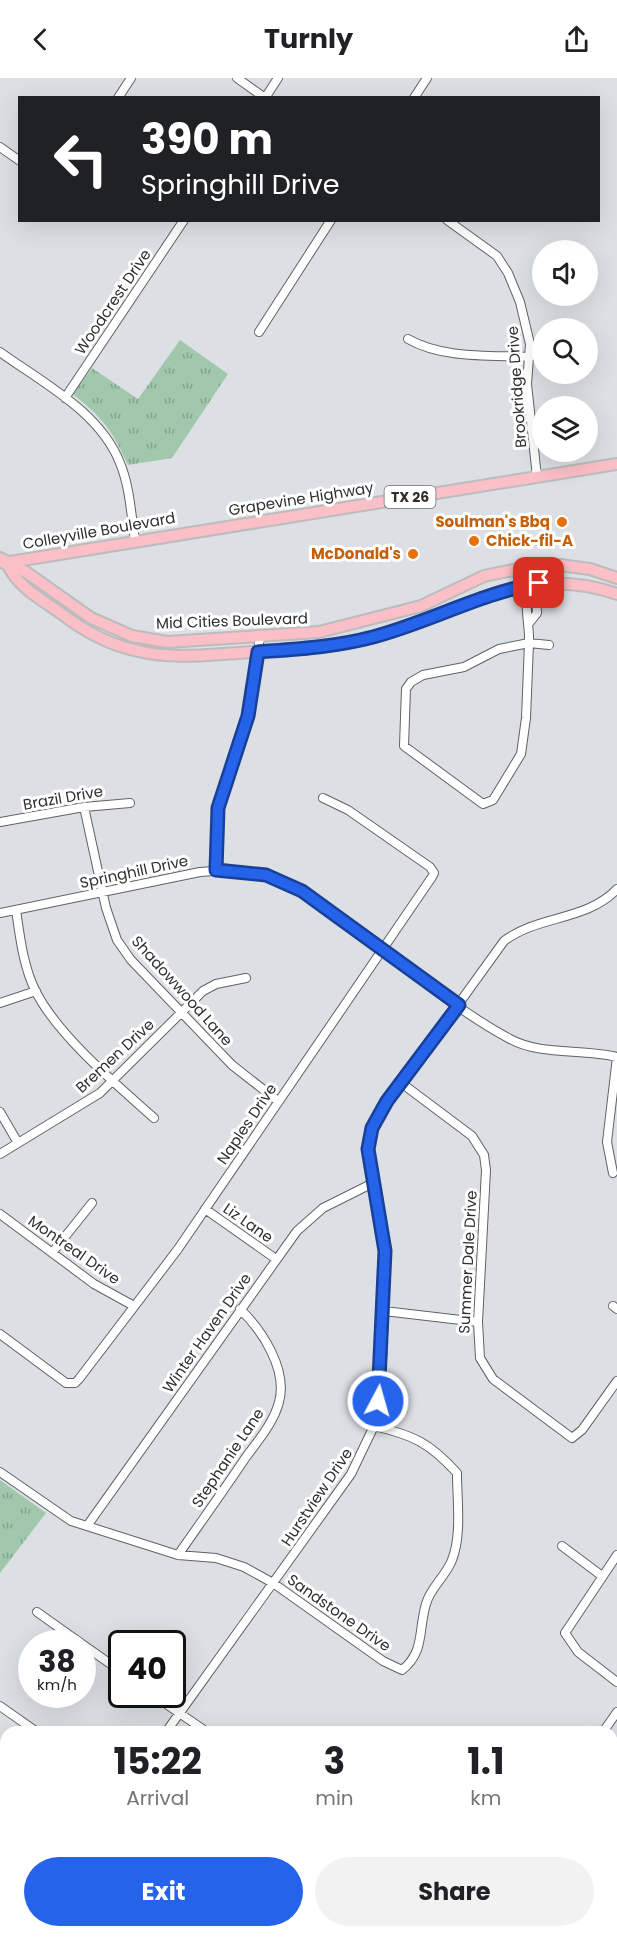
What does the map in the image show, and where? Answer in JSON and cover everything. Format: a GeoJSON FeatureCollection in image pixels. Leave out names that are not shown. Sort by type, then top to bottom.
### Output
{"type":"FeatureCollection","features":[{"type":"Feature","properties":{"kind":"main road","name":"Grapevine Highway"},"geometry":{"type":"LineString","coordinates":[[202,530],[617,464]]}},
{"type":"Feature","properties":{"kind":"main road","name":"Colleyville Boulevard"},"geometry":{"type":"LineString","coordinates":[[2,561],[202,530]]}},
{"type":"Feature","properties":{"kind":"main road","name":"Mid Cities Boulevard"},"geometry":{"type":"LineString","coordinates":[[2,561],[26,572],[91,618],[132,636],[167,642],[260,637],[319,632],[345,627],[421,606],[484,576],[528,567],[560,565],[590,569],[617,578]]}},
{"type":"Feature","properties":{"kind":"main road","name":"Mid Cities Boulevard"},"geometry":{"type":"LineString","coordinates":[[2,561],[12,577],[71,621],[107,641],[140,652],[180,656],[320,648],[372,637],[491,593],[531,584],[582,586],[617,594]]}},
{"type":"Feature","properties":{"kind":"main road"},"geometry":{"type":"LineString","coordinates":[[528,567],[531,584]]}},
{"type":"Feature","properties":{"kind":"street"},"geometry":{"type":"LineString","coordinates":[[119,96],[131,78]]}},
{"type":"Feature","properties":{"kind":"street"},"geometry":{"type":"LineString","coordinates":[[237,78],[262,96]]}},
{"type":"Feature","properties":{"kind":"street"},"geometry":{"type":"LineString","coordinates":[[266,96],[278,78]]}},
{"type":"Feature","properties":{"kind":"street"},"geometry":{"type":"LineString","coordinates":[[415,96],[427,78]]}},
{"type":"Feature","properties":{"kind":"street"},"geometry":{"type":"LineString","coordinates":[[0,147],[18,160]]}},
{"type":"Feature","properties":{"kind":"street","name":"Woodcrest Drive"},"geometry":{"type":"LineString","coordinates":[[65,399],[183,222]]}},
{"type":"Feature","properties":{"kind":"street"},"geometry":{"type":"LineString","coordinates":[[259,332],[330,222]]}},
{"type":"Feature","properties":{"kind":"street","name":"Brookridge Drive"},"geometry":{"type":"LineString","coordinates":[[450,222],[497,256],[508,273],[525,318],[530,357],[527,384],[537,477]]}},
{"type":"Feature","properties":{"kind":"street"},"geometry":{"type":"LineString","coordinates":[[408,339],[423,348],[444,352],[530,357]]}},
{"type":"Feature","properties":{"kind":"street"},"geometry":{"type":"LineString","coordinates":[[0,352],[99,426],[112,446],[126,483],[135,540]]}},
{"type":"Feature","properties":{"kind":"street"},"geometry":{"type":"LineString","coordinates":[[531,584],[526,596],[530,622],[529,643],[526,718],[521,754],[493,800],[483,804],[404,746],[406,689],[411,682],[423,675],[464,667],[499,649],[529,643],[549,645]]}},
{"type":"Feature","properties":{"kind":"street"},"geometry":{"type":"LineString","coordinates":[[216,870],[218,808],[248,716],[260,637]]}},
{"type":"Feature","properties":{"kind":"street","name":"Naples Drive"},"geometry":{"type":"LineString","coordinates":[[0,1334],[71,1384],[79,1379],[205,1209],[432,877],[433,870],[348,810],[323,798]]}},
{"type":"Feature","properties":{"kind":"street","name":"Brazil Drive"},"geometry":{"type":"LineString","coordinates":[[0,822],[84,807],[130,802]]}},
{"type":"Feature","properties":{"kind":"street","name":"Shadowwood Lane"},"geometry":{"type":"LineString","coordinates":[[84,807],[102,892],[117,940],[131,960],[238,1071],[278,1101]]}},
{"type":"Feature","properties":{"kind":"street","name":"Springhill Drive"},"geometry":{"type":"LineString","coordinates":[[0,913],[216,870],[253,872],[291,885],[503,1035],[529,1048],[589,1051],[617,1057]]}},
{"type":"Feature","properties":{"kind":"street","name":"Hurstview Drive"},"geometry":{"type":"LineString","coordinates":[[170,1726],[351,1474],[375,1426],[382,1361],[385,1251],[375,1182],[369,1160],[369,1139],[377,1117],[400,1082],[504,941],[517,931],[585,910],[600,903],[617,889]]}},
{"type":"Feature","properties":{"kind":"street"},"geometry":{"type":"LineString","coordinates":[[16,910],[24,958],[36,991],[65,1030],[113,1081],[154,1118]]}},
{"type":"Feature","properties":{"kind":"street","name":"Bremen Drive"},"geometry":{"type":"LineString","coordinates":[[0,1154],[83,1104],[113,1081],[203,991],[216,984],[246,978]]}},
{"type":"Feature","properties":{"kind":"street"},"geometry":{"type":"LineString","coordinates":[[0,1003],[36,991]]}},
{"type":"Feature","properties":{"kind":"street"},"geometry":{"type":"LineString","coordinates":[[613,1173],[607,1142],[617,1057]]}},
{"type":"Feature","properties":{"kind":"street","name":"Summer Dale Drive"},"geometry":{"type":"LineString","coordinates":[[400,1082],[472,1136],[484,1155],[486,1170],[477,1345],[488,1374],[552,1426],[572,1438],[582,1430],[617,1381]]}},
{"type":"Feature","properties":{"kind":"street"},"geometry":{"type":"LineString","coordinates":[[0,1112],[18,1143]]}},
{"type":"Feature","properties":{"kind":"street","name":"Winter Haven Drive"},"geometry":{"type":"LineString","coordinates":[[87,1526],[240,1308],[310,1218],[347,1194],[375,1182]]}},
{"type":"Feature","properties":{"kind":"street"},"geometry":{"type":"LineString","coordinates":[[52,1253],[92,1203]]}},
{"type":"Feature","properties":{"kind":"street","name":"Liz Lane"},"geometry":{"type":"LineString","coordinates":[[205,1209],[276,1259]]}},
{"type":"Feature","properties":{"kind":"street","name":"Montreal Drive"},"geometry":{"type":"LineString","coordinates":[[0,1214],[94,1284],[134,1306]]}},
{"type":"Feature","properties":{"kind":"street","name":"Stephanie Lane"},"geometry":{"type":"LineString","coordinates":[[178,1555],[265,1431],[279,1403],[279,1381],[269,1347],[252,1319],[240,1308]]}},
{"type":"Feature","properties":{"kind":"street"},"geometry":{"type":"LineString","coordinates":[[384,1311],[478,1322]]}},
{"type":"Feature","properties":{"kind":"street","name":"Sandstone Drive"},"geometry":{"type":"LineString","coordinates":[[273,1583],[383,1661],[402,1670],[413,1662],[420,1647],[420,1624],[427,1599],[445,1576],[453,1557],[458,1523],[457,1473],[441,1455],[409,1434],[375,1426]]}},
{"type":"Feature","properties":{"kind":"street"},"geometry":{"type":"LineString","coordinates":[[0,1472],[71,1521],[178,1555],[216,1558],[244,1567],[273,1583]]}},
{"type":"Feature","properties":{"kind":"street"},"geometry":{"type":"LineString","coordinates":[[562,1546],[602,1576]]}},
{"type":"Feature","properties":{"kind":"street"},"geometry":{"type":"LineString","coordinates":[[617,1555],[565,1633],[578,1652],[617,1682]]}},
{"type":"Feature","properties":{"kind":"street"},"geometry":{"type":"LineString","coordinates":[[37,1612],[62,1630]]}},
{"type":"Feature","properties":{"kind":"street"},"geometry":{"type":"LineString","coordinates":[[0,1706],[28,1726]]}},
{"type":"Feature","properties":{"kind":"street"},"geometry":{"type":"LineString","coordinates":[[172,1708],[198,1726]]}},
{"type":"Feature","properties":{"kind":"street"},"geometry":{"type":"LineString","coordinates":[[607,1726],[617,1712]]}},
{"type":"Feature","properties":{"kind":"green space"},"geometry":{"type":"Polygon","coordinates":[[[180,340],[228,374],[172,458],[128,465],[106,425],[73,394],[92,368],[138,399],[180,340]]]}},
{"type":"Feature","properties":{"kind":"green space"},"geometry":{"type":"Polygon","coordinates":[[[0,1480],[46,1513],[0,1573],[0,1480]]]}},
{"type":"Feature","properties":{"kind":"place","name":"Soulman's Bbq"},"geometry":{"type":"Point","coordinates":[562,522]}},
{"type":"Feature","properties":{"kind":"place","name":"Chick-fil-A"},"geometry":{"type":"Point","coordinates":[474,541]}},
{"type":"Feature","properties":{"kind":"place","name":"McDonald's"},"geometry":{"type":"Point","coordinates":[413,554]}},
{"type":"Feature","properties":{"kind":"route"},"geometry":{"type":"LineString","coordinates":[[378,1401],[382,1361],[385,1251],[375,1182],[369,1160],[369,1139],[377,1117],[387,1101],[459,1005],[302,891],[266,875],[216,870],[218,808],[248,716],[258,652],[320,648],[372,637],[491,593],[539,583]]}}]}
